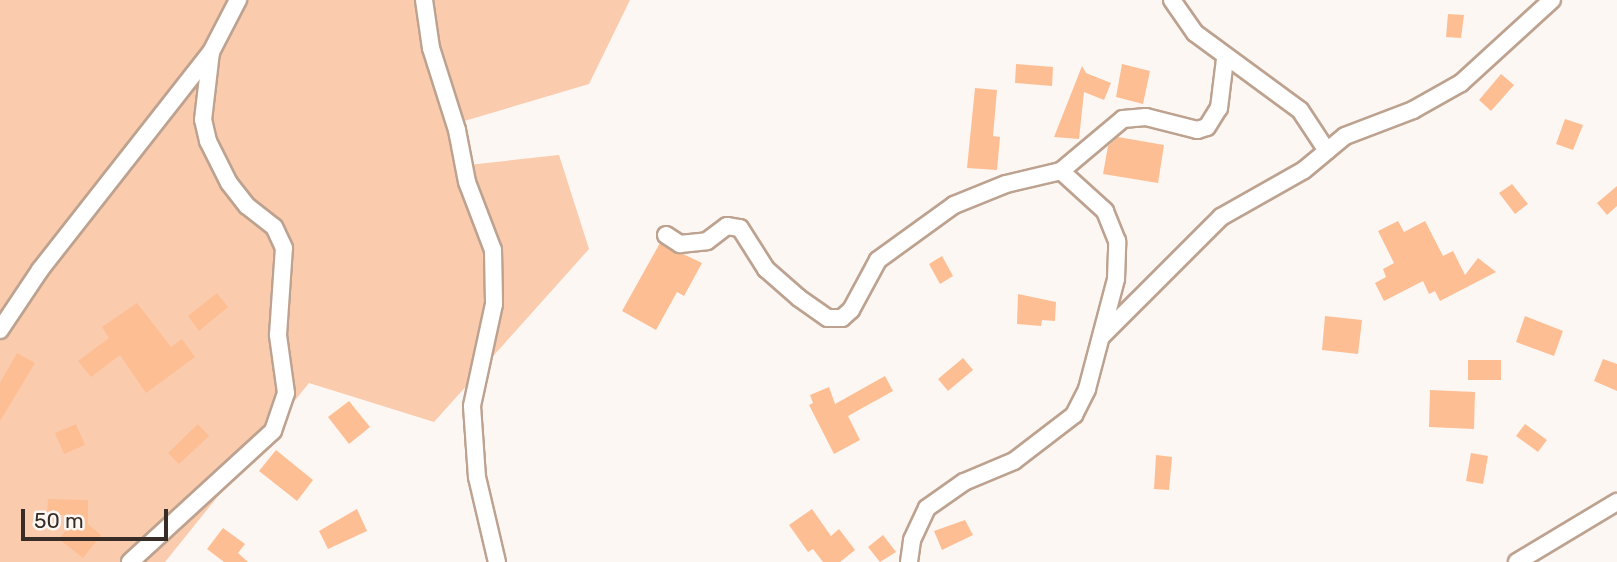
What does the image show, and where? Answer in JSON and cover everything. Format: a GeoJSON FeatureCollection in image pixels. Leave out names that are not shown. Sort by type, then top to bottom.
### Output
{"type":"FeatureCollection","features":[{"type":"Feature","properties":{"kind":"street"},"geometry":{"type":"LineString","coordinates":[[0,330],[40,270],[211,52],[238,0]]}},
{"type":"Feature","properties":{"kind":"street"},"geometry":{"type":"LineString","coordinates":[[424,0],[431,48],[457,131],[467,182],[493,250],[494,304],[472,406],[477,477],[488,542],[496,562]]}},
{"type":"Feature","properties":{"kind":"street"},"geometry":{"type":"LineString","coordinates":[[1172,0],[1186,24],[1226,59],[1300,110],[1327,150]]}},
{"type":"Feature","properties":{"kind":"street"},"geometry":{"type":"LineString","coordinates":[[1102,336],[1221,217],[1304,170],[1345,136],[1413,110],[1461,83],[1552,0]]}},
{"type":"Feature","properties":{"kind":"street"},"geometry":{"type":"LineString","coordinates":[[130,562],[273,431],[286,393],[278,335],[284,248],[274,227],[247,206],[229,183],[208,141],[203,120],[211,52]]}},
{"type":"Feature","properties":{"kind":"street"},"geometry":{"type":"LineString","coordinates":[[666,235],[680,244],[707,241],[727,226],[740,228],[766,269],[799,298],[835,320],[851,310],[878,260],[954,205],[1006,184],[1061,171],[1123,119],[1146,117],[1197,130],[1208,127],[1219,108],[1226,59]]}},
{"type":"Feature","properties":{"kind":"street"},"geometry":{"type":"LineString","coordinates":[[909,562],[912,540],[928,508],[964,482],[1014,461],[1074,415],[1087,389],[1117,270],[1115,229],[1097,202],[1061,171]]}},
{"type":"Feature","properties":{"kind":"street"},"geometry":{"type":"LineString","coordinates":[[1517,562],[1617,502]]}},
{"type":"Feature","properties":{"kind":"street"},"geometry":{"type":"LineString","coordinates":[[1599,514],[1617,522]]}},
{"type":"Feature","properties":{"kind":"shaded area"},"geometry":{"type":"Polygon","coordinates":[[[0,0],[630,0],[589,84],[461,122],[468,165],[559,155],[589,249],[434,422],[309,383],[165,562],[0,562],[0,0]]]}},
{"type":"Feature","properties":{"kind":"building"},"geometry":{"type":"Polygon","coordinates":[[[1448,14],[1464,15],[1461,38],[1446,37],[1448,14]]]}},
{"type":"Feature","properties":{"kind":"building"},"geometry":{"type":"Polygon","coordinates":[[[1016,64],[1053,67],[1052,86],[1015,83],[1016,64]]]}},
{"type":"Feature","properties":{"kind":"building"},"geometry":{"type":"Polygon","coordinates":[[[1122,64],[1150,71],[1143,104],[1116,97],[1122,64]]]}},
{"type":"Feature","properties":{"kind":"building"},"geometry":{"type":"Polygon","coordinates":[[[1082,66],[1086,73],[1111,83],[1104,100],[1084,92],[1079,139],[1054,137],[1082,66]]]}},
{"type":"Feature","properties":{"kind":"building"},"geometry":{"type":"Polygon","coordinates":[[[1501,74],[1514,85],[1491,111],[1479,100],[1501,74]]]}},
{"type":"Feature","properties":{"kind":"building"},"geometry":{"type":"Polygon","coordinates":[[[975,88],[997,90],[993,136],[1000,137],[997,170],[967,168],[975,88]]]}},
{"type":"Feature","properties":{"kind":"building"},"geometry":{"type":"Polygon","coordinates":[[[1565,119],[1583,125],[1573,150],[1556,144],[1565,119]]]}},
{"type":"Feature","properties":{"kind":"building"},"geometry":{"type":"Polygon","coordinates":[[[1118,137],[1164,145],[1158,183],[1103,174],[1108,146],[1118,137]]]}},
{"type":"Feature","properties":{"kind":"building"},"geometry":{"type":"Polygon","coordinates":[[[1512,184],[1528,204],[1515,214],[1499,193],[1512,184]]]}},
{"type":"Feature","properties":{"kind":"building"},"geometry":{"type":"Polygon","coordinates":[[[1617,186],[1617,206],[1607,215],[1597,203],[1617,186]]]}},
{"type":"Feature","properties":{"kind":"building"},"geometry":{"type":"Polygon","coordinates":[[[1398,221],[1404,232],[1425,221],[1443,256],[1453,251],[1465,275],[1478,258],[1496,272],[1440,301],[1435,291],[1429,294],[1423,281],[1384,301],[1375,283],[1386,277],[1383,269],[1394,263],[1378,231],[1398,221]]]}},
{"type":"Feature","properties":{"kind":"building"},"geometry":{"type":"Polygon","coordinates":[[[660,243],[702,263],[684,296],[677,292],[656,330],[622,311],[660,243]]]}},
{"type":"Feature","properties":{"kind":"building"},"geometry":{"type":"Polygon","coordinates":[[[942,256],[953,276],[940,284],[929,264],[942,256]]]}},
{"type":"Feature","properties":{"kind":"building"},"geometry":{"type":"Polygon","coordinates":[[[217,293],[228,307],[199,331],[188,316],[217,293]]]}},
{"type":"Feature","properties":{"kind":"building"},"geometry":{"type":"Polygon","coordinates":[[[1018,294],[1056,302],[1055,321],[1042,320],[1041,326],[1017,324],[1018,294]]]}},
{"type":"Feature","properties":{"kind":"building"},"geometry":{"type":"Polygon","coordinates":[[[137,303],[171,347],[182,339],[195,357],[146,393],[120,355],[91,377],[78,361],[109,338],[102,327],[137,303]]]}},
{"type":"Feature","properties":{"kind":"building"},"geometry":{"type":"Polygon","coordinates":[[[1325,316],[1362,320],[1358,354],[1322,350],[1325,316]]]}},
{"type":"Feature","properties":{"kind":"building"},"geometry":{"type":"Polygon","coordinates":[[[1525,316],[1563,331],[1554,356],[1516,342],[1525,316]]]}},
{"type":"Feature","properties":{"kind":"building"},"geometry":{"type":"Polygon","coordinates":[[[17,353],[35,363],[0,421],[0,383],[17,353]]]}},
{"type":"Feature","properties":{"kind":"building"},"geometry":{"type":"Polygon","coordinates":[[[963,358],[973,370],[948,391],[938,379],[963,358]]]}},
{"type":"Feature","properties":{"kind":"building"},"geometry":{"type":"Polygon","coordinates":[[[1603,359],[1617,364],[1617,391],[1594,381],[1603,359]]]}},
{"type":"Feature","properties":{"kind":"building"},"geometry":{"type":"Polygon","coordinates":[[[1468,360],[1501,360],[1501,380],[1468,380],[1468,360]]]}},
{"type":"Feature","properties":{"kind":"building"},"geometry":{"type":"Polygon","coordinates":[[[885,376],[893,391],[848,416],[860,440],[834,454],[809,405],[813,403],[810,395],[829,387],[835,404],[885,376]]]}},
{"type":"Feature","properties":{"kind":"building"},"geometry":{"type":"Polygon","coordinates":[[[1430,390],[1475,392],[1474,429],[1429,427],[1430,390]]]}},
{"type":"Feature","properties":{"kind":"building"},"geometry":{"type":"Polygon","coordinates":[[[349,401],[370,427],[349,444],[328,417],[349,401]]]}},
{"type":"Feature","properties":{"kind":"building"},"geometry":{"type":"Polygon","coordinates":[[[76,424],[85,445],[64,454],[55,433],[76,424]]]}},
{"type":"Feature","properties":{"kind":"building"},"geometry":{"type":"Polygon","coordinates":[[[198,424],[209,436],[179,464],[168,453],[198,424]]]}},
{"type":"Feature","properties":{"kind":"building"},"geometry":{"type":"Polygon","coordinates":[[[1525,424],[1547,440],[1538,452],[1516,436],[1525,424]]]}},
{"type":"Feature","properties":{"kind":"building"},"geometry":{"type":"Polygon","coordinates":[[[276,450],[313,480],[297,501],[259,471],[276,450]]]}},
{"type":"Feature","properties":{"kind":"building"},"geometry":{"type":"Polygon","coordinates":[[[1471,453],[1488,456],[1483,484],[1466,481],[1471,453]]]}},
{"type":"Feature","properties":{"kind":"building"},"geometry":{"type":"Polygon","coordinates":[[[1156,455],[1172,457],[1169,490],[1154,489],[1156,455]]]}},
{"type":"Feature","properties":{"kind":"building"},"geometry":{"type":"Polygon","coordinates":[[[48,499],[88,500],[88,524],[101,535],[83,558],[59,539],[78,515],[47,515],[48,499]]]}},
{"type":"Feature","properties":{"kind":"building"},"geometry":{"type":"Polygon","coordinates":[[[357,509],[367,531],[328,549],[319,531],[357,509]]]}},
{"type":"Feature","properties":{"kind":"building"},"geometry":{"type":"Polygon","coordinates":[[[812,509],[831,536],[839,529],[855,550],[840,562],[823,562],[813,549],[808,552],[789,525],[812,509]]]}},
{"type":"Feature","properties":{"kind":"building"},"geometry":{"type":"Polygon","coordinates":[[[965,520],[973,535],[942,550],[934,531],[965,520]]]}},
{"type":"Feature","properties":{"kind":"building"},"geometry":{"type":"Polygon","coordinates":[[[223,528],[245,544],[238,553],[248,562],[224,562],[207,549],[223,528]]]}},
{"type":"Feature","properties":{"kind":"building"},"geometry":{"type":"Polygon","coordinates":[[[883,535],[896,552],[880,562],[868,547],[883,535]]]}}]}
